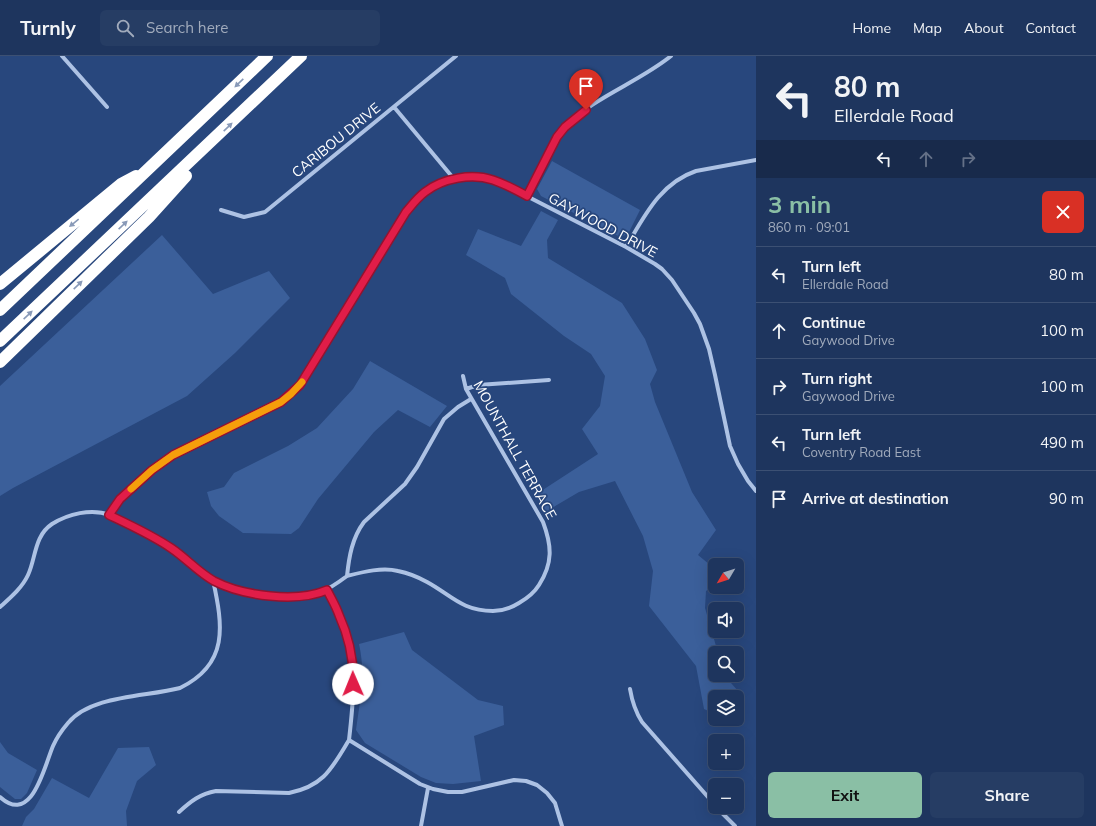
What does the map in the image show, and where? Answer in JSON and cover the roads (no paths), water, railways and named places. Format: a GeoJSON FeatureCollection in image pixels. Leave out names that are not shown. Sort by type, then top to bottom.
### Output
{"type":"FeatureCollection","features":[{"type":"Feature","properties":{"kind":"highway"},"geometry":{"type":"LineString","coordinates":[[0,310],[267,56]]}},
{"type":"Feature","properties":{"kind":"highway"},"geometry":{"type":"LineString","coordinates":[[0,341],[212,142],[301,56]]}},
{"type":"Feature","properties":{"kind":"highway"},"geometry":{"type":"LineString","coordinates":[[0,362],[148,217],[189,173],[212,142]]}},
{"type":"Feature","properties":{"kind":"highway"},"geometry":{"type":"LineString","coordinates":[[0,284],[121,184],[151,168]]}},
{"type":"Feature","properties":{"kind":"street"},"geometry":{"type":"LineString","coordinates":[[62,56],[107,107]]}},
{"type":"Feature","properties":{"kind":"street","name":"CARIBOU DRIVE"},"geometry":{"type":"LineString","coordinates":[[221,210],[244,217],[265,212],[456,56]]}},
{"type":"Feature","properties":{"kind":"street"},"geometry":{"type":"LineString","coordinates":[[527,196],[557,137],[565,127],[596,103],[671,56]]}},
{"type":"Feature","properties":{"kind":"street"},"geometry":{"type":"LineString","coordinates":[[394,107],[454,179]]}},
{"type":"Feature","properties":{"kind":"street"},"geometry":{"type":"LineString","coordinates":[[626,247],[654,201],[676,180],[696,171],[756,160]]}},
{"type":"Feature","properties":{"kind":"street","name":"GAYWOOD DRIVE"},"geometry":{"type":"LineString","coordinates":[[109,515],[120,499],[152,470],[173,455],[281,402],[291,394],[308,374],[410,207],[426,191],[439,184],[454,179],[467,177],[480,177],[493,180],[527,196],[626,247],[655,264],[666,274],[694,313],[709,351],[730,446],[738,464],[756,491]]}},
{"type":"Feature","properties":{"kind":"street","name":"MOUNTHALL TERRACE"},"geometry":{"type":"LineString","coordinates":[[347,576],[363,572],[397,570],[428,583],[457,602],[470,608],[485,611],[499,611],[513,607],[526,599],[536,590],[544,577],[549,564],[550,550],[548,535],[543,522],[471,399],[466,389],[463,376]]}},
{"type":"Feature","properties":{"kind":"street"},"geometry":{"type":"LineString","coordinates":[[466,389],[478,385],[549,380]]}},
{"type":"Feature","properties":{"kind":"street"},"geometry":{"type":"LineString","coordinates":[[0,607],[17,592],[23,584],[28,575],[40,538],[49,526],[67,516],[97,512],[109,515],[171,548],[213,580],[228,587],[272,596],[307,595],[327,590],[347,576],[348,558],[359,528],[410,478],[444,419],[458,407],[471,399]]}},
{"type":"Feature","properties":{"kind":"street"},"geometry":{"type":"LineString","coordinates":[[0,797],[11,806],[22,807],[30,800],[38,787],[53,746],[60,733],[69,721],[80,711],[109,701],[180,688],[195,679],[207,668],[217,649],[221,633],[219,607],[213,580]]}},
{"type":"Feature","properties":{"kind":"street"},"geometry":{"type":"LineString","coordinates":[[179,812],[192,800],[208,793],[289,793],[301,790],[312,786],[322,779],[330,770],[349,740],[353,674],[352,654],[347,634],[327,590]]}},
{"type":"Feature","properties":{"kind":"street"},"geometry":{"type":"LineString","coordinates":[[630,689],[636,712],[642,722],[708,797]]}},
{"type":"Feature","properties":{"kind":"street"},"geometry":{"type":"LineString","coordinates":[[349,740],[428,788],[448,792],[462,792],[501,782],[514,780],[526,781],[547,793],[555,803],[562,826]]}},
{"type":"Feature","properties":{"kind":"street"},"geometry":{"type":"LineString","coordinates":[[421,826],[428,788]]}},
{"type":"Feature","properties":{"kind":"street"},"geometry":{"type":"LineString","coordinates":[[724,814],[735,826]]}}]}
